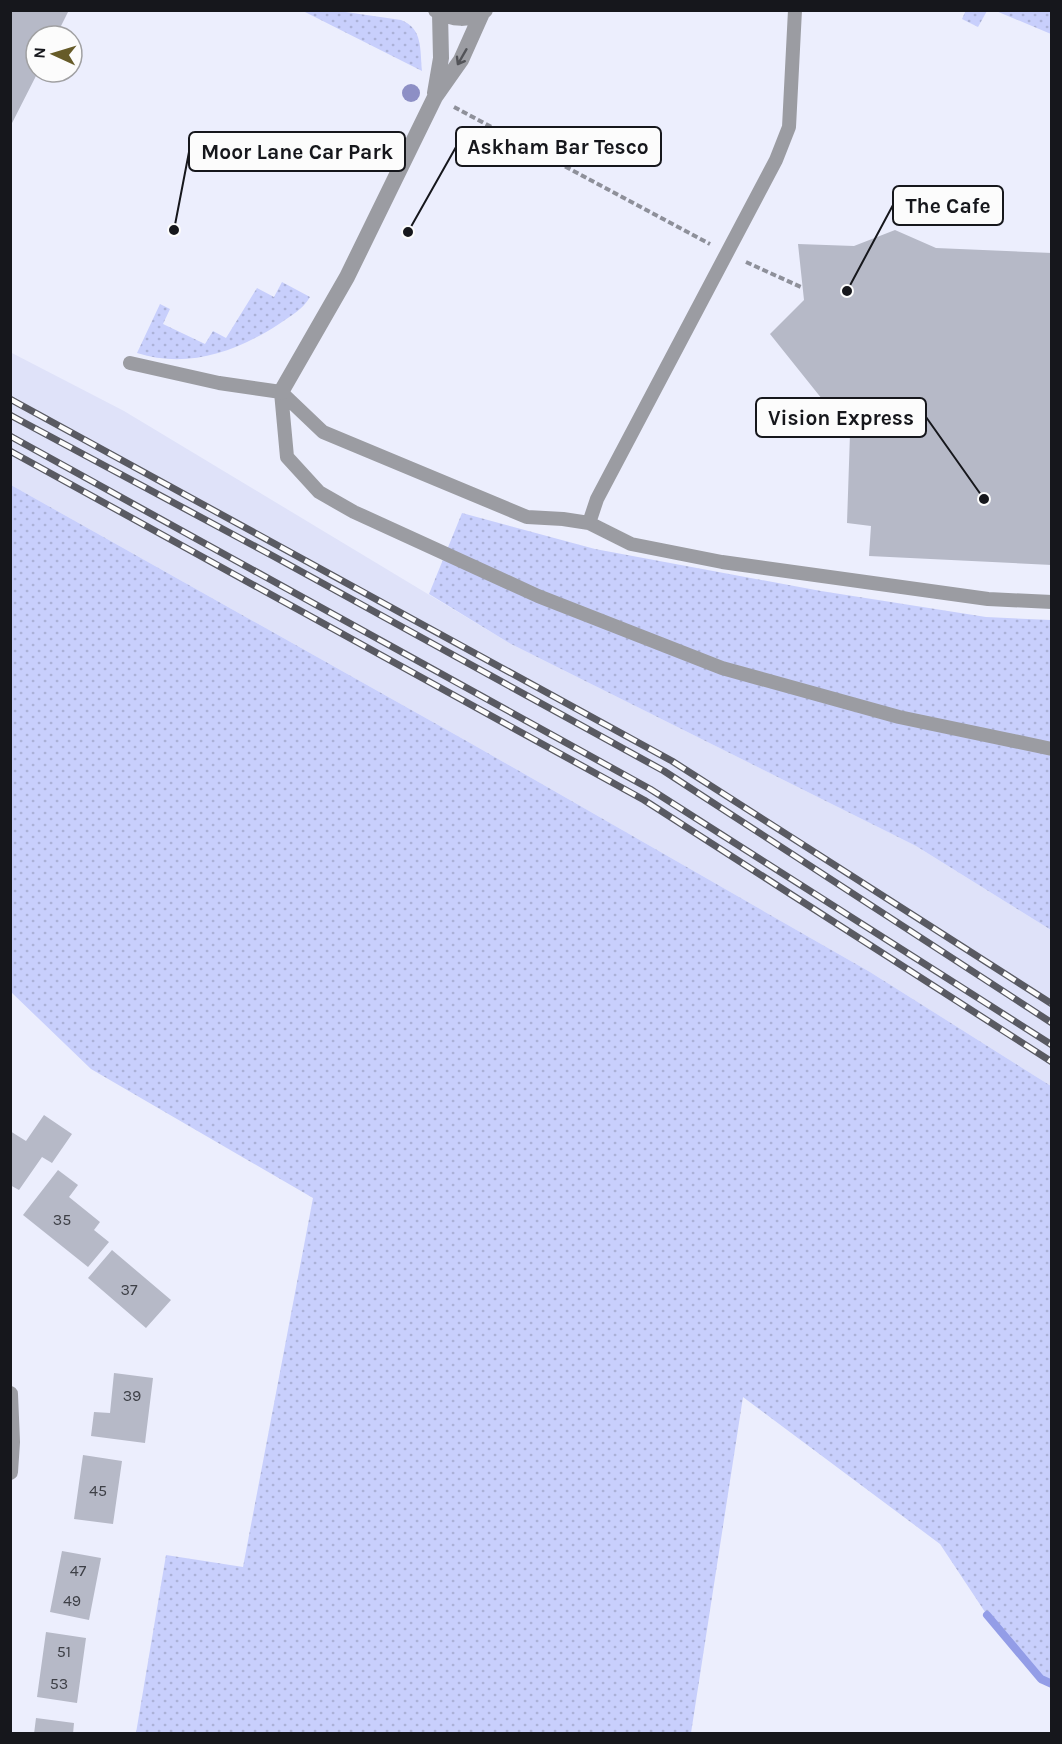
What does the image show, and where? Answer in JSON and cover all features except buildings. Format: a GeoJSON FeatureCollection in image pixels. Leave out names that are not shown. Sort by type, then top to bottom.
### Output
{"type":"FeatureCollection","features":[{"type":"Feature","properties":{"kind":"street"},"geometry":{"type":"LineString","coordinates":[[435,97],[441,58],[438,12],[461,18],[484,12]]}},
{"type":"Feature","properties":{"kind":"street"},"geometry":{"type":"LineString","coordinates":[[280,392],[347,277],[435,97],[461,60],[484,12]]}},
{"type":"Feature","properties":{"kind":"street"},"geometry":{"type":"LineString","coordinates":[[10,1394],[12,1442],[10,1472]]}},
{"type":"Feature","properties":{"kind":"lane"},"geometry":{"type":"LineString","coordinates":[[589,523],[597,499],[776,160],[789,127],[795,10]]}},
{"type":"Feature","properties":{"kind":"lane"},"geometry":{"type":"LineString","coordinates":[[130,363],[280,392],[323,432],[527,518],[563,519],[589,523],[631,544],[722,562],[988,599],[1052,602]]}},
{"type":"Feature","properties":{"kind":"lane"},"geometry":{"type":"LineString","coordinates":[[280,392],[287,457],[319,492],[354,512],[538,596],[722,668],[899,717],[1052,749]]}},
{"type":"Feature","properties":{"kind":"path"},"geometry":{"type":"LineString","coordinates":[[435,97],[727,253],[802,288]]}},
{"type":"Feature","properties":{"kind":"shaded area"},"geometry":{"type":"Polygon","coordinates":[[[966,10],[987,11],[978,27],[962,19],[966,10]]]}},
{"type":"Feature","properties":{"kind":"shaded area"},"geometry":{"type":"Polygon","coordinates":[[[303,11],[339,11],[401,20],[413,28],[417,34],[422,71],[303,11]]]}},
{"type":"Feature","properties":{"kind":"shaded area"},"geometry":{"type":"Polygon","coordinates":[[[996,11],[1051,11],[1051,34],[996,11]]]}},
{"type":"Feature","properties":{"kind":"shaded area"},"geometry":{"type":"Polygon","coordinates":[[[282,282],[310,297],[292,315],[246,343],[211,355],[193,358],[174,359],[137,353],[160,304],[170,309],[163,324],[205,344],[213,331],[226,338],[257,288],[274,297],[282,282]]]}},
{"type":"Feature","properties":{"kind":"shaded area"},"geometry":{"type":"Polygon","coordinates":[[[10,352],[124,411],[511,644],[916,846],[1051,930],[1051,1086],[870,972],[472,744],[11,485],[10,352]]]}},
{"type":"Feature","properties":{"kind":"shaded area"},"geometry":{"type":"Polygon","coordinates":[[[11,485],[472,744],[870,972],[1051,1086],[1051,1684],[1041,1679],[987,1615],[940,1544],[743,1397],[691,1733],[136,1733],[166,1555],[243,1567],[313,1198],[91,1069],[11,992],[11,485]]]}},
{"type":"Feature","properties":{"kind":"shaded area"},"geometry":{"type":"Polygon","coordinates":[[[462,513],[595,549],[821,591],[986,617],[1051,620],[1051,930],[916,846],[511,644],[429,594],[462,513]]]}},
{"type":"Feature","properties":{"kind":"waterway"},"geometry":{"type":"LineString","coordinates":[[987,1615],[1041,1679],[1052,1684]]}},
{"type":"Feature","properties":{"kind":"railway"},"geometry":{"type":"LineString","coordinates":[[10,399],[672,761],[1052,1004]]}},
{"type":"Feature","properties":{"kind":"railway"},"geometry":{"type":"LineString","coordinates":[[10,415],[273,556],[664,771],[1052,1023]]}},
{"type":"Feature","properties":{"kind":"railway"},"geometry":{"type":"LineString","coordinates":[[10,436],[650,789],[1052,1045]]}},
{"type":"Feature","properties":{"kind":"railway"},"geometry":{"type":"LineString","coordinates":[[10,451],[644,800],[1052,1062]]}},
{"type":"Feature","properties":{"kind":"place","name":"Moor Lane Car Park"},"geometry":{"type":"Point","coordinates":[174,230]}},
{"type":"Feature","properties":{"kind":"place","name":"Askham Bar Tesco"},"geometry":{"type":"Point","coordinates":[408,232]}},
{"type":"Feature","properties":{"kind":"place","name":"The Cafe"},"geometry":{"type":"Point","coordinates":[847,291]}},
{"type":"Feature","properties":{"kind":"place","name":"Vision Express"},"geometry":{"type":"Point","coordinates":[984,499]}}]}
